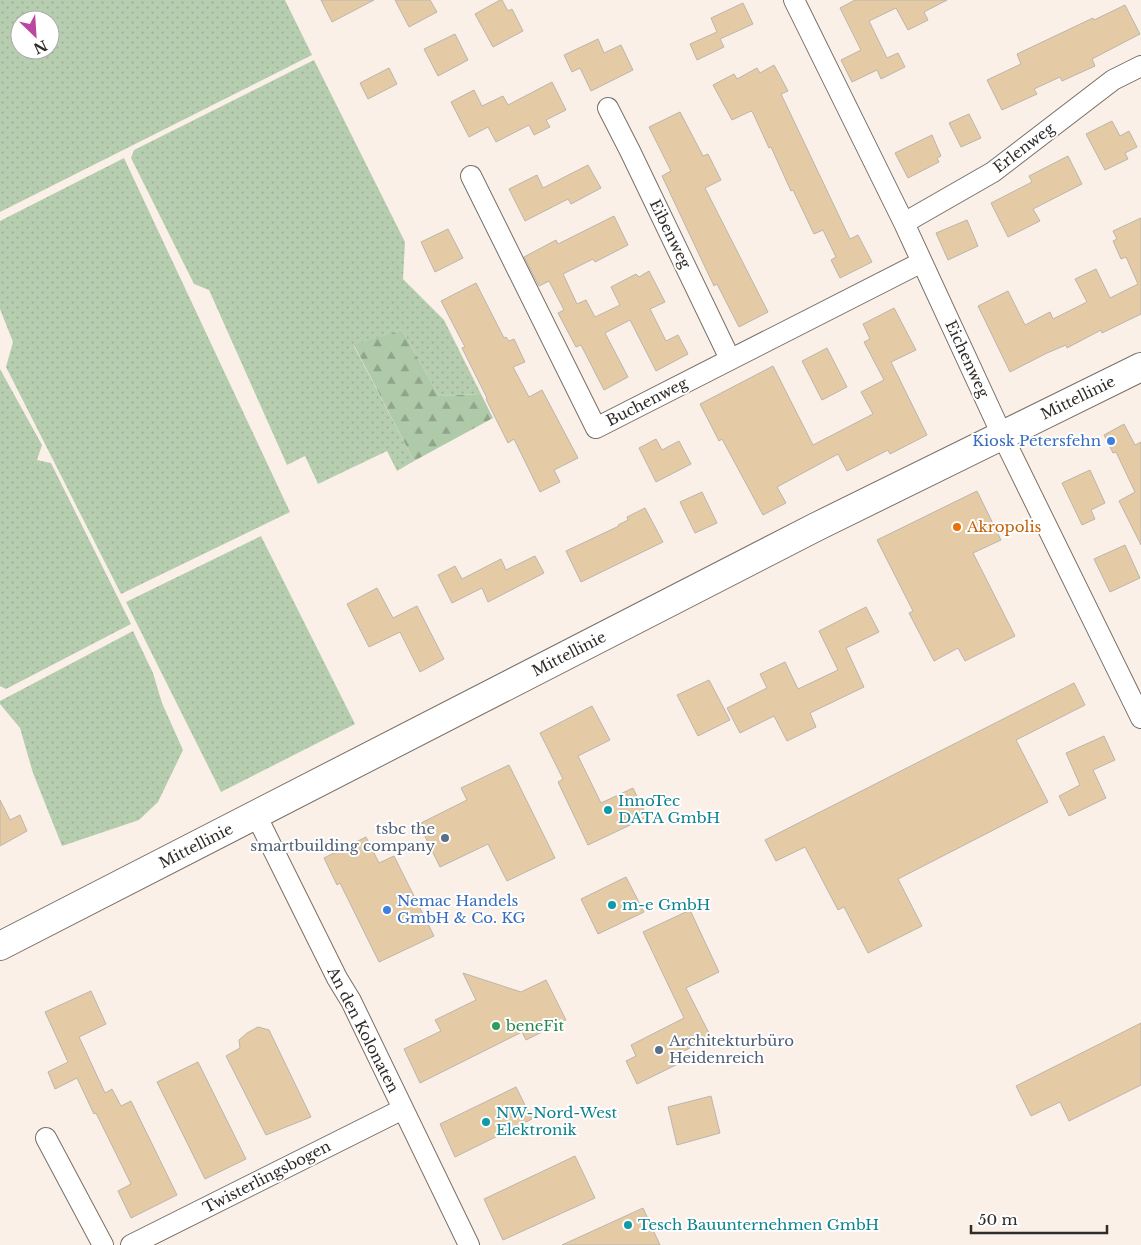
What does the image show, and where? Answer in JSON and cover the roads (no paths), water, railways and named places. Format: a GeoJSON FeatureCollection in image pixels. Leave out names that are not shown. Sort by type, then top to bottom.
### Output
{"type":"FeatureCollection","features":[{"type":"Feature","properties":{"kind":"street","name":"Eichenweg"},"geometry":{"type":"LineString","coordinates":[[796,1],[904,223],[1002,435],[1141,718]]}},
{"type":"Feature","properties":{"kind":"street","name":"Erlenweg"},"geometry":{"type":"LineString","coordinates":[[904,223],[993,172],[1112,80],[1141,66]]}},
{"type":"Feature","properties":{"kind":"street","name":"Eibenweg"},"geometry":{"type":"LineString","coordinates":[[608,108],[730,360]]}},
{"type":"Feature","properties":{"kind":"street","name":"Buchenweg"},"geometry":{"type":"LineString","coordinates":[[471,176],[596,428],[922,262]]}},
{"type":"Feature","properties":{"kind":"street","name":"Mittellinie"},"geometry":{"type":"LineString","coordinates":[[0,946],[816,527],[1141,367]]}},
{"type":"Feature","properties":{"kind":"street","name":"An den Kolonaten"},"geometry":{"type":"LineString","coordinates":[[256,814],[337,978],[351,1001],[469,1245]]}},
{"type":"Feature","properties":{"kind":"street","name":"Twisterlingsbogen"},"geometry":{"type":"LineString","coordinates":[[131,1245],[403,1109]]}},
{"type":"Feature","properties":{"kind":"street"},"geometry":{"type":"LineString","coordinates":[[46,1138],[103,1245]]}},
{"type":"Feature","properties":{"kind":"place","name":"Kiosk Petersfehn"},"geometry":{"type":"Point","coordinates":[1111,441]}},
{"type":"Feature","properties":{"kind":"place","name":"Akropolis"},"geometry":{"type":"Point","coordinates":[957,527]}},
{"type":"Feature","properties":{"kind":"place","name":"InnoTec DATA GmbH"},"geometry":{"type":"Point","coordinates":[608,810]}},
{"type":"Feature","properties":{"kind":"place","name":"tsbc the smartbuilding company"},"geometry":{"type":"Point","coordinates":[445,838]}},
{"type":"Feature","properties":{"kind":"place","name":"m-e GmbH"},"geometry":{"type":"Point","coordinates":[612,905]}},
{"type":"Feature","properties":{"kind":"place","name":"Nemac Handels GmbH & Co. KG"},"geometry":{"type":"Point","coordinates":[387,910]}},
{"type":"Feature","properties":{"kind":"place","name":"beneFit"},"geometry":{"type":"Point","coordinates":[496,1026]}},
{"type":"Feature","properties":{"kind":"place","name":"Architekturbüro Heidenreich"},"geometry":{"type":"Point","coordinates":[659,1050]}},
{"type":"Feature","properties":{"kind":"place","name":"NW-Nord-West Elektronik"},"geometry":{"type":"Point","coordinates":[486,1122]}},
{"type":"Feature","properties":{"kind":"place","name":"Tesch Bauunternehmen GmbH"},"geometry":{"type":"Point","coordinates":[628,1225]}}]}
